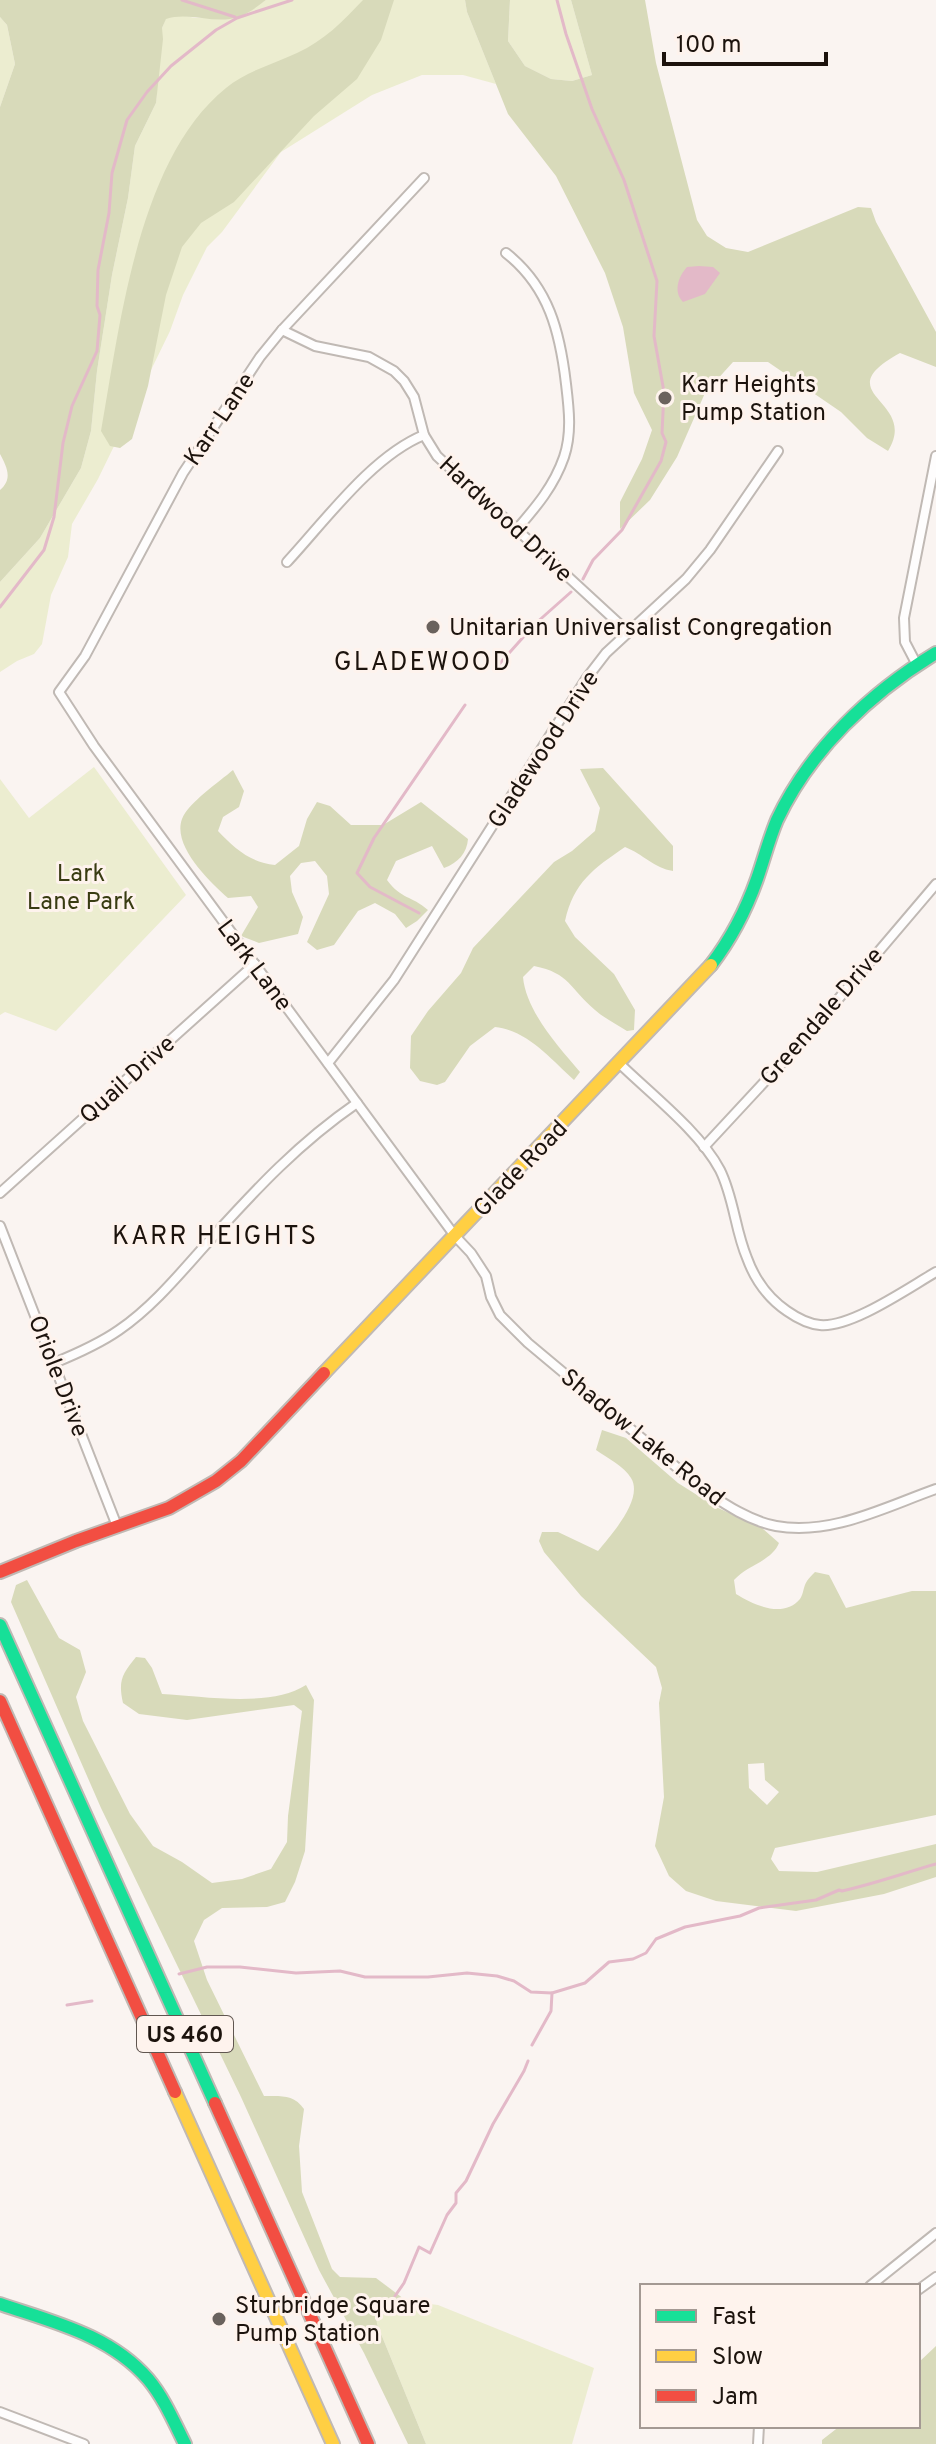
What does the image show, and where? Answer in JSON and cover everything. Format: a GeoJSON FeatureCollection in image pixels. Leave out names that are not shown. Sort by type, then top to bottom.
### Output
{"type":"FeatureCollection","features":[{"type":"Feature","properties":{"kind":"main road","name":"Glade Road"},"geometry":{"type":"LineString","coordinates":[[3,1570],[153,1515],[216,1481],[241,1461],[707,971],[728,942],[754,889],[777,820],[806,771],[874,698],[936,653]]}},
{"type":"Feature","properties":{"kind":"main road","name":"US 460"},"geometry":{"type":"LineString","coordinates":[[0,1625],[368,2444]]}},
{"type":"Feature","properties":{"kind":"main road","name":"US 460"},"geometry":{"type":"LineString","coordinates":[[0,1701],[333,2444]]}},
{"type":"Feature","properties":{"kind":"main road"},"geometry":{"type":"LineString","coordinates":[[0,2304],[84,2335],[120,2353],[153,2385],[185,2444]]}},
{"type":"Feature","properties":{"kind":"street","name":"Karr Lane"},"geometry":{"type":"LineString","coordinates":[[59,692],[85,656],[183,473],[260,357],[424,178]]}},
{"type":"Feature","properties":{"kind":"street"},"geometry":{"type":"LineString","coordinates":[[506,253],[536,283],[552,313],[560,339],[570,419],[566,450],[555,478],[543,499],[517,529]]}},
{"type":"Feature","properties":{"kind":"street","name":"Hardwood Drive"},"geometry":{"type":"LineString","coordinates":[[282,330],[315,346],[369,357],[394,371],[414,397],[424,435],[437,456],[628,632]]}},
{"type":"Feature","properties":{"kind":"street"},"geometry":{"type":"LineString","coordinates":[[287,562],[376,465],[404,443],[424,435]]}},
{"type":"Feature","properties":{"kind":"street","name":"Gladewood Drive"},"geometry":{"type":"LineString","coordinates":[[328,1063],[394,980],[586,679],[628,632],[659,606],[702,560],[778,451]]}},
{"type":"Feature","properties":{"kind":"street"},"geometry":{"type":"LineString","coordinates":[[917,665],[905,642],[904,618],[936,456]]}},
{"type":"Feature","properties":{"kind":"street","name":"Lark Lane"},"geometry":{"type":"LineString","coordinates":[[59,692],[94,746],[455,1236]]}},
{"type":"Feature","properties":{"kind":"street","name":"Greendale Drive"},"geometry":{"type":"LineString","coordinates":[[704,1147],[806,1037],[936,884]]}},
{"type":"Feature","properties":{"kind":"street","name":"Quail Drive"},"geometry":{"type":"LineString","coordinates":[[0,1193],[255,964]]}},
{"type":"Feature","properties":{"kind":"street"},"geometry":{"type":"LineString","coordinates":[[620,1064],[704,1147],[717,1164],[726,1183],[745,1254],[757,1280],[774,1301],[796,1317],[818,1325],[839,1323],[936,1272]]}},
{"type":"Feature","properties":{"kind":"street"},"geometry":{"type":"LineString","coordinates":[[54,1363],[103,1340],[131,1321],[179,1274],[280,1164],[357,1103]]}},
{"type":"Feature","properties":{"kind":"street","name":"Oriole Drive"},"geometry":{"type":"LineString","coordinates":[[0,1226],[117,1526]]}},
{"type":"Feature","properties":{"kind":"street","name":"Shadow Lake Road"},"geometry":{"type":"LineString","coordinates":[[455,1236],[486,1276],[500,1315],[528,1343],[705,1491],[735,1510],[774,1526],[808,1529],[841,1523],[936,1489]]}},
{"type":"Feature","properties":{"kind":"street"},"geometry":{"type":"LineString","coordinates":[[872,2284],[936,2233]]}},
{"type":"Feature","properties":{"kind":"street"},"geometry":{"type":"LineString","coordinates":[[0,2412],[84,2444]]}},
{"type":"Feature","properties":{"kind":"green space"},"geometry":{"type":"Polygon","coordinates":[[[0,0],[266,0],[245,14],[229,19],[184,16],[166,19],[162,28],[156,103],[135,146],[97,371],[91,431],[81,468],[40,538],[0,582],[0,490],[8,477],[0,454],[0,107],[15,64],[7,25],[0,17],[0,0]]]}},
{"type":"Feature","properties":{"kind":"green space"},"geometry":{"type":"Polygon","coordinates":[[[266,0],[465,0],[496,84],[463,75],[422,75],[372,95],[281,152],[222,232],[207,247],[183,295],[170,331],[98,479],[72,524],[68,557],[51,595],[42,644],[34,654],[0,672],[0,582],[40,538],[81,468],[91,431],[97,371],[135,146],[156,103],[162,28],[166,18],[179,15],[237,18],[266,0]]]}},
{"type":"Feature","properties":{"kind":"green space"},"geometry":{"type":"Polygon","coordinates":[[[363,0],[394,0],[381,40],[357,79],[314,116],[234,202],[201,223],[182,247],[166,295],[148,386],[132,439],[120,448],[110,446],[101,431],[126,295],[153,200],[172,157],[196,119],[226,88],[251,72],[316,42],[363,0]]]}},
{"type":"Feature","properties":{"kind":"green space"},"geometry":{"type":"Polygon","coordinates":[[[465,0],[510,0],[508,41],[525,66],[551,79],[572,81],[592,75],[571,0],[645,0],[656,63],[697,220],[707,236],[726,248],[748,252],[858,207],[871,208],[936,332],[936,367],[900,353],[879,367],[871,379],[871,389],[893,420],[895,434],[888,451],[867,438],[841,412],[768,362],[733,362],[705,393],[677,457],[650,500],[620,529],[620,502],[642,459],[652,430],[634,393],[623,327],[605,273],[556,176],[508,114],[465,0]]]}},
{"type":"Feature","properties":{"kind":"green space"},"geometry":{"type":"Polygon","coordinates":[[[510,0],[571,0],[592,75],[572,81],[551,79],[525,66],[508,41],[510,0]]]}},
{"type":"Feature","properties":{"kind":"green space"},"geometry":{"type":"Polygon","coordinates":[[[0,17],[7,25],[15,64],[0,107],[0,17]]]}},
{"type":"Feature","properties":{"kind":"green space","name":"Lark Lane Park"},"geometry":{"type":"Polygon","coordinates":[[[94,767],[186,895],[56,1031],[5,1012],[0,1015],[0,779],[29,818],[94,767]]]}},
{"type":"Feature","properties":{"kind":"green space"},"geometry":{"type":"Polygon","coordinates":[[[603,768],[673,846],[673,871],[625,847],[586,878],[574,896],[565,921],[575,937],[614,974],[635,1010],[634,1030],[627,1031],[602,1016],[563,977],[534,966],[523,977],[525,990],[544,1028],[580,1072],[574,1080],[528,1040],[507,1029],[495,1027],[470,1046],[445,1082],[437,1085],[420,1081],[410,1068],[411,1036],[461,973],[473,948],[554,862],[595,831],[600,808],[580,769],[603,768]]]}},
{"type":"Feature","properties":{"kind":"green space"},"geometry":{"type":"Polygon","coordinates":[[[233,770],[244,791],[239,807],[223,817],[218,831],[237,849],[258,861],[275,865],[299,846],[307,819],[317,802],[330,806],[351,825],[383,825],[421,802],[468,839],[466,849],[454,863],[444,868],[432,846],[396,861],[387,880],[397,891],[428,910],[417,921],[406,928],[395,914],[375,903],[358,911],[334,945],[317,950],[307,942],[329,894],[327,876],[315,861],[301,863],[290,876],[292,892],[303,917],[298,934],[259,943],[241,936],[258,907],[251,896],[228,898],[220,891],[194,863],[180,829],[182,819],[191,806],[233,770]]]}},
{"type":"Feature","properties":{"kind":"green space"},"geometry":{"type":"Polygon","coordinates":[[[602,1430],[626,1438],[678,1483],[716,1507],[762,1528],[779,1543],[765,1559],[734,1580],[736,1594],[751,1602],[777,1609],[793,1605],[800,1599],[806,1583],[815,1572],[829,1575],[846,1608],[912,1591],[936,1591],[936,1815],[775,1848],[771,1859],[779,1871],[817,1872],[936,1844],[936,1877],[884,1894],[796,1911],[716,1901],[686,1891],[669,1876],[655,1846],[664,1797],[659,1703],[662,1688],[656,1667],[581,1596],[544,1552],[539,1541],[542,1532],[558,1532],[598,1551],[624,1516],[633,1496],[631,1478],[620,1466],[596,1450],[602,1430]],[[764,1763],[748,1764],[749,1788],[767,1805],[779,1792],[765,1780],[764,1763]]]}},
{"type":"Feature","properties":{"kind":"green space"},"geometry":{"type":"Polygon","coordinates":[[[27,1580],[59,1638],[80,1650],[86,1672],[76,1697],[83,1721],[130,1814],[153,1846],[212,1883],[242,1879],[271,1869],[287,1842],[302,1711],[294,1705],[187,1720],[139,1714],[123,1703],[121,1683],[124,1673],[136,1657],[145,1658],[162,1694],[255,1698],[291,1692],[306,1685],[314,1700],[305,1851],[295,1882],[285,1902],[267,1907],[222,1908],[204,1920],[194,1941],[207,1980],[264,2096],[291,2098],[304,2109],[299,2146],[302,2192],[332,2269],[340,2277],[376,2278],[404,2299],[379,2302],[377,2324],[426,2444],[408,2444],[319,2270],[241,2097],[101,1808],[11,1602],[16,1585],[27,1580]]]}},
{"type":"Feature","properties":{"kind":"green space"},"geometry":{"type":"Polygon","coordinates":[[[391,2299],[438,2305],[594,2368],[572,2444],[426,2444],[377,2324],[379,2302],[391,2299]]]}},
{"type":"Feature","properties":{"kind":"green space"},"geometry":{"type":"Polygon","coordinates":[[[936,2346],[936,2444],[822,2444],[822,2440],[837,2428],[920,2428],[920,2361],[936,2346]]]}},
{"type":"Feature","properties":{"kind":"shaded area"},"geometry":{"type":"Polygon","coordinates":[[[687,267],[713,267],[720,273],[705,294],[683,302],[677,289],[681,275],[687,267]]]}},
{"type":"Feature","properties":{"kind":"waterway"},"geometry":{"type":"LineString","coordinates":[[182,0],[235,17]]}},
{"type":"Feature","properties":{"kind":"waterway"},"geometry":{"type":"LineString","coordinates":[[0,607],[44,550],[54,517],[63,443],[72,406],[97,351],[100,315],[97,306],[98,270],[109,213],[112,173],[127,120],[171,66],[216,30],[237,18],[292,0]]}},
{"type":"Feature","properties":{"kind":"waterway"},"geometry":{"type":"LineString","coordinates":[[557,0],[592,109],[624,180],[657,281],[654,336],[664,392],[662,433],[666,442],[661,461],[622,530],[593,560],[583,579]]}},
{"type":"Feature","properties":{"kind":"waterway"},"geometry":{"type":"LineString","coordinates":[[494,670],[535,624],[571,592]]}},
{"type":"Feature","properties":{"kind":"waterway"},"geometry":{"type":"LineString","coordinates":[[419,913],[370,887],[357,873],[374,838],[465,705]]}},
{"type":"Feature","properties":{"kind":"waterway"},"geometry":{"type":"LineString","coordinates":[[179,1974],[207,1967],[296,1973],[340,1971],[365,1977],[428,1977],[467,1973],[497,1976],[514,1981],[531,1992],[552,1993],[585,1983],[609,1962],[633,1959],[646,1953],[656,1939],[685,1927],[740,1916],[759,1908],[816,1900],[839,1890],[936,1864]]}},
{"type":"Feature","properties":{"kind":"waterway"},"geometry":{"type":"LineString","coordinates":[[532,2045],[551,2011],[552,1993]]}},
{"type":"Feature","properties":{"kind":"waterway"},"geometry":{"type":"LineString","coordinates":[[67,2005],[92,2001]]}},
{"type":"Feature","properties":{"kind":"waterway"},"geometry":{"type":"LineString","coordinates":[[395,2296],[419,2247],[430,2253],[447,2215],[456,2203],[456,2193],[466,2181],[528,2061]]}},
{"type":"Feature","properties":{"kind":"traffic: fast"},"geometry":{"type":"LineString","coordinates":[[711,965],[743,913],[777,820],[806,770],[865,705],[936,653]]}},
{"type":"Feature","properties":{"kind":"traffic: fast"},"geometry":{"type":"LineString","coordinates":[[0,1625],[215,2103]]}},
{"type":"Feature","properties":{"kind":"traffic: fast"},"geometry":{"type":"LineString","coordinates":[[0,2304],[80,2332],[116,2351],[154,2386],[185,2444]]}},
{"type":"Feature","properties":{"kind":"traffic: slow"},"geometry":{"type":"LineString","coordinates":[[324,1373],[711,965]]}},
{"type":"Feature","properties":{"kind":"traffic: slow"},"geometry":{"type":"LineString","coordinates":[[175,2092],[333,2444]]}},
{"type":"Feature","properties":{"kind":"traffic: jam"},"geometry":{"type":"LineString","coordinates":[[0,1572],[169,1508],[216,1481],[241,1461],[324,1373]]}},
{"type":"Feature","properties":{"kind":"traffic: jam"},"geometry":{"type":"LineString","coordinates":[[0,1701],[175,2092]]}},
{"type":"Feature","properties":{"kind":"traffic: jam"},"geometry":{"type":"LineString","coordinates":[[215,2103],[368,2444]]}},
{"type":"Feature","properties":{"kind":"place","name":"Karr Heights Pump Station"},"geometry":{"type":"Point","coordinates":[665,398]}},
{"type":"Feature","properties":{"kind":"place","name":"Unitarian Universalist Congregation"},"geometry":{"type":"Point","coordinates":[433,627]}},
{"type":"Feature","properties":{"kind":"place","name":"Sturbridge Square Pump Station"},"geometry":{"type":"Point","coordinates":[219,2319]}},
{"type":"Feature","properties":{"kind":"district","name":"GLADEWOOD"},"geometry":{"type":"Point","coordinates":[423,661]}},
{"type":"Feature","properties":{"kind":"district","name":"KARR HEIGHTS"},"geometry":{"type":"Point","coordinates":[215,1235]}}]}
